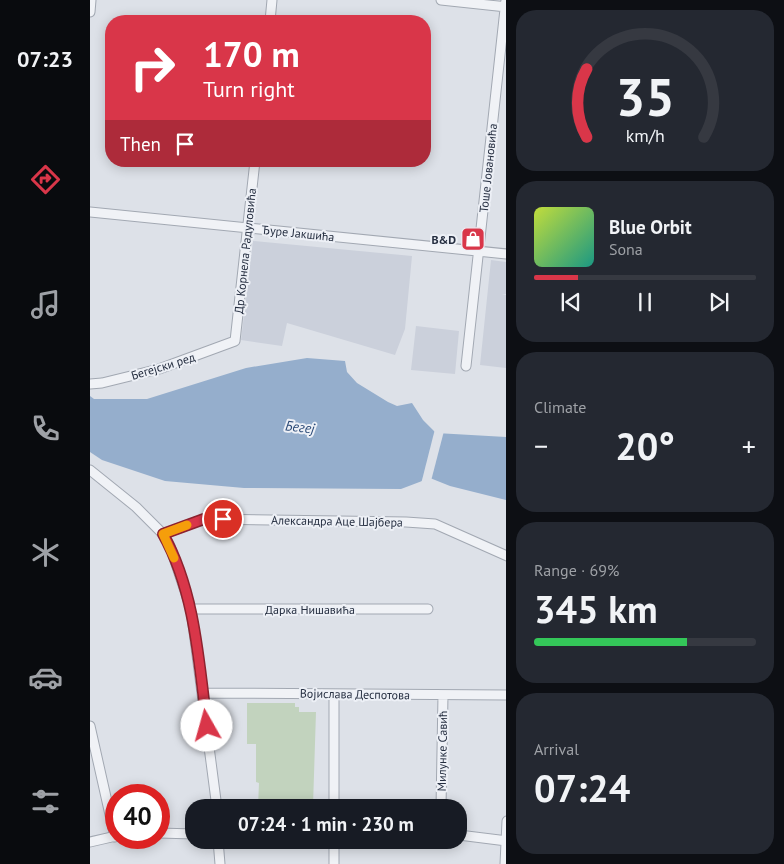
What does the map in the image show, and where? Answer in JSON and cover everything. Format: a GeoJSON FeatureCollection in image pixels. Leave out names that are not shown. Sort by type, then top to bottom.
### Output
{"type":"FeatureCollection","features":[{"type":"Feature","properties":{"kind":"street"},"geometry":{"type":"LineString","coordinates":[[90,12],[91,0]]}},
{"type":"Feature","properties":{"kind":"street"},"geometry":{"type":"LineString","coordinates":[[271,15],[272,0]]}},
{"type":"Feature","properties":{"kind":"street"},"geometry":{"type":"LineString","coordinates":[[440,0],[506,5]]}},
{"type":"Feature","properties":{"kind":"street","name":"Тоше Јовановића"},"geometry":{"type":"LineString","coordinates":[[466,366],[506,5]]}},
{"type":"Feature","properties":{"kind":"street","name":"Др Корнела Радуловића"},"geometry":{"type":"LineString","coordinates":[[235,341],[254,167]]}},
{"type":"Feature","properties":{"kind":"street","name":"Ђуре Јакшића"},"geometry":{"type":"LineString","coordinates":[[90,212],[506,254]]}},
{"type":"Feature","properties":{"kind":"street","name":"Бегејски ред"},"geometry":{"type":"LineString","coordinates":[[90,384],[102,384],[159,369],[235,341]]}},
{"type":"Feature","properties":{"kind":"street"},"geometry":{"type":"LineString","coordinates":[[90,470],[136,507],[163,534],[170,546],[191,609],[216,799]]}},
{"type":"Feature","properties":{"kind":"street","name":"Александра Аце Шајбера"},"geometry":{"type":"LineString","coordinates":[[163,534],[204,519],[414,522],[435,524],[506,556]]}},
{"type":"Feature","properties":{"kind":"street","name":"Дарка Нишавића"},"geometry":{"type":"LineString","coordinates":[[191,609],[428,608]]}},
{"type":"Feature","properties":{"kind":"street","name":"Војислава Деспотова"},"geometry":{"type":"LineString","coordinates":[[203,692],[506,695]]}},
{"type":"Feature","properties":{"kind":"street"},"geometry":{"type":"LineString","coordinates":[[334,694],[334,799]]}},
{"type":"Feature","properties":{"kind":"street","name":"Милунке Савић"},"geometry":{"type":"LineString","coordinates":[[440,799],[443,695]]}},
{"type":"Feature","properties":{"kind":"street"},"geometry":{"type":"LineString","coordinates":[[90,726],[105,789]]}},
{"type":"Feature","properties":{"kind":"street"},"geometry":{"type":"LineString","coordinates":[[506,821],[506,864]]}},
{"type":"Feature","properties":{"kind":"street"},"geometry":{"type":"LineString","coordinates":[[170,833],[185,834]]}},
{"type":"Feature","properties":{"kind":"street"},"geometry":{"type":"LineString","coordinates":[[467,836],[506,841]]}},
{"type":"Feature","properties":{"kind":"street"},"geometry":{"type":"LineString","coordinates":[[90,842],[105,839]]}},
{"type":"Feature","properties":{"kind":"street"},"geometry":{"type":"LineString","coordinates":[[219,849],[220,864]]}},
{"type":"Feature","properties":{"kind":"street"},"geometry":{"type":"LineString","coordinates":[[334,849],[334,864]]}},
{"type":"Feature","properties":{"kind":"shaded area"},"geometry":{"type":"Polygon","coordinates":[[[253,241],[412,256],[405,329],[395,355],[287,323],[282,346],[241,340],[253,241]]]}},
{"type":"Feature","properties":{"kind":"shaded area"},"geometry":{"type":"Polygon","coordinates":[[[491,260],[506,262],[506,294],[502,294],[506,295],[506,368],[480,365],[491,260]]]}},
{"type":"Feature","properties":{"kind":"shaded area"},"geometry":{"type":"Polygon","coordinates":[[[416,326],[459,331],[455,374],[411,370],[416,326]]]}},
{"type":"Feature","properties":{"kind":"green space"},"geometry":{"type":"Polygon","coordinates":[[[247,703],[295,703],[295,707],[299,707],[299,712],[316,712],[313,799],[258,799],[259,783],[256,782],[256,744],[247,744],[247,703]]]}},
{"type":"Feature","properties":{"kind":"water","name":"Бегеј"},"geometry":{"type":"Polygon","coordinates":[[[307,358],[345,361],[347,372],[357,383],[397,406],[412,403],[423,420],[436,433],[506,437],[506,500],[450,486],[430,478],[401,489],[244,488],[165,481],[102,460],[90,452],[90,396],[94,399],[147,399],[246,368],[307,358]]]}},
{"type":"Feature","properties":{"kind":"pier"},"geometry":{"type":"Polygon","coordinates":[[[435,429],[444,431],[431,481],[421,484],[435,429]]]}},
{"type":"Feature","properties":{"kind":"slow traffic"},"geometry":{"type":"LineString","coordinates":[[174,558],[163,534],[187,525]]}},
{"type":"Feature","properties":{"kind":"place","name":"B&D"},"geometry":{"type":"Point","coordinates":[473,239]}},
{"type":"Feature","properties":{"kind":"route"},"geometry":{"type":"LineString","coordinates":[[207,726],[191,609],[170,546],[163,534],[204,519],[223,519]]}}]}
